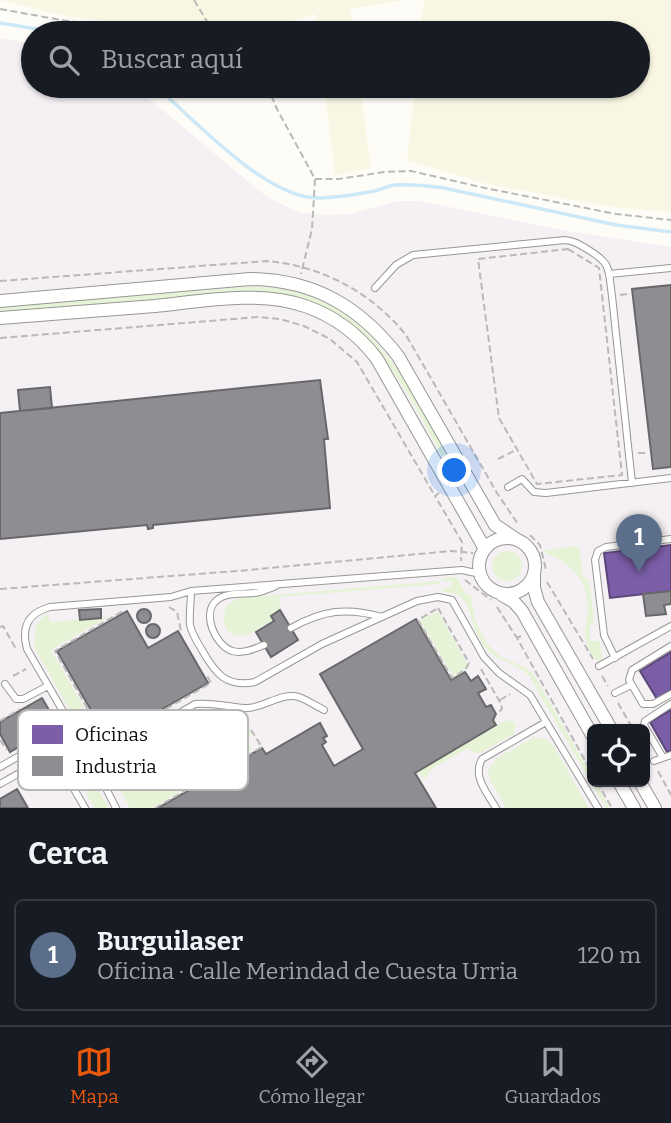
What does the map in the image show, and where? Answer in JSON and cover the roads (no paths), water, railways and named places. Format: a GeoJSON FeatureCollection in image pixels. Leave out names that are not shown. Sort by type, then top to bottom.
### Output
{"type":"FeatureCollection","features":[{"type":"Feature","properties":{"kind":"street"},"geometry":{"type":"LineString","coordinates":[[0,300],[250,279],[290,283],[317,291],[356,312],[398,356],[495,525],[529,549],[534,557],[534,588],[538,603],[608,724]]}},
{"type":"Feature","properties":{"kind":"street"},"geometry":{"type":"LineString","coordinates":[[0,318],[259,298],[305,306],[330,317],[365,343],[395,388],[452,486],[484,551]]}},
{"type":"Feature","properties":{"kind":"street"},"geometry":{"type":"LineString","coordinates":[[519,541],[501,539],[484,551],[479,564],[481,578],[489,588],[514,602],[522,611],[587,726]]}},
{"type":"Feature","properties":{"kind":"street"},"geometry":{"type":"LineString","coordinates":[[498,593],[511,594],[522,590],[534,574]]}},
{"type":"Feature","properties":{"kind":"street"},"geometry":{"type":"LineString","coordinates":[[622,787],[634,808]]}},
{"type":"Feature","properties":{"kind":"street"},"geometry":{"type":"LineString","coordinates":[[643,787],[655,808]]}},
{"type":"Feature","properties":{"kind":"lane"},"geometry":{"type":"LineString","coordinates":[[375,288],[396,265],[413,255],[565,240],[577,243],[604,259],[609,274],[632,483]]}},
{"type":"Feature","properties":{"kind":"lane"},"geometry":{"type":"LineString","coordinates":[[609,274],[671,268]]}},
{"type":"Feature","properties":{"kind":"lane"},"geometry":{"type":"LineString","coordinates":[[508,487],[522,479],[534,492],[546,493],[671,478]]}},
{"type":"Feature","properties":{"kind":"lane"},"geometry":{"type":"LineString","coordinates":[[615,658],[604,635],[595,560],[598,551],[606,547],[671,539]]}},
{"type":"Feature","properties":{"kind":"lane"},"geometry":{"type":"LineString","coordinates":[[62,710],[25,640],[25,629],[38,610],[171,597],[191,591],[263,584],[278,585],[462,569],[476,573],[481,578]]}},
{"type":"Feature","properties":{"kind":"lane"},"geometry":{"type":"LineString","coordinates":[[264,645],[243,652],[230,650],[219,642],[210,616],[212,607],[217,600],[225,596],[259,592],[278,585]]}},
{"type":"Feature","properties":{"kind":"lane"},"geometry":{"type":"LineString","coordinates":[[191,591],[190,624],[196,640],[214,670],[226,680],[239,683],[255,682],[322,644],[417,601],[438,597],[452,600],[484,657],[499,673],[530,695],[598,808]]}},
{"type":"Feature","properties":{"kind":"lane"},"geometry":{"type":"LineString","coordinates":[[291,628],[307,619],[331,612],[359,610],[383,617]]}},
{"type":"Feature","properties":{"kind":"lane"},"geometry":{"type":"LineString","coordinates":[[599,666],[671,626]]}},
{"type":"Feature","properties":{"kind":"lane"},"geometry":{"type":"LineString","coordinates":[[671,646],[632,670],[631,685],[643,704],[648,705],[671,694]]}},
{"type":"Feature","properties":{"kind":"lane"},"geometry":{"type":"LineString","coordinates":[[7,681],[16,699],[23,699],[48,686]]}},
{"type":"Feature","properties":{"kind":"lane"},"geometry":{"type":"LineString","coordinates":[[615,693],[631,685]]}},
{"type":"Feature","properties":{"kind":"lane"},"geometry":{"type":"LineString","coordinates":[[185,710],[195,704],[213,702],[246,708],[259,707],[280,698],[298,697],[324,710]]}},
{"type":"Feature","properties":{"kind":"lane"},"geometry":{"type":"LineString","coordinates":[[662,757],[644,725],[645,721],[671,704]]}},
{"type":"Feature","properties":{"kind":"lane"},"geometry":{"type":"LineString","coordinates":[[496,808],[478,776],[478,765],[482,759],[547,722]]}},
{"type":"Feature","properties":{"kind":"lane"},"geometry":{"type":"LineString","coordinates":[[651,758],[671,755]]}},
{"type":"Feature","properties":{"kind":"lane"},"geometry":{"type":"LineString","coordinates":[[0,767],[18,757]]}},
{"type":"Feature","properties":{"kind":"lane"},"geometry":{"type":"LineString","coordinates":[[0,784],[18,774]]}},
{"type":"Feature","properties":{"kind":"lane"},"geometry":{"type":"LineString","coordinates":[[75,790],[85,808]]}},
{"type":"Feature","properties":{"kind":"lane"},"geometry":{"type":"LineString","coordinates":[[107,790],[116,808]]}},
{"type":"Feature","properties":{"kind":"waterway"},"geometry":{"type":"LineString","coordinates":[[0,23],[21,26]]}},
{"type":"Feature","properties":{"kind":"waterway"},"geometry":{"type":"LineString","coordinates":[[168,98],[255,173],[300,195],[327,198],[395,185],[426,186],[616,225],[671,232]]}},
{"type":"Feature","properties":{"kind":"place","name":"Burguilaser"},"geometry":{"type":"Point","coordinates":[639,572]}}]}
